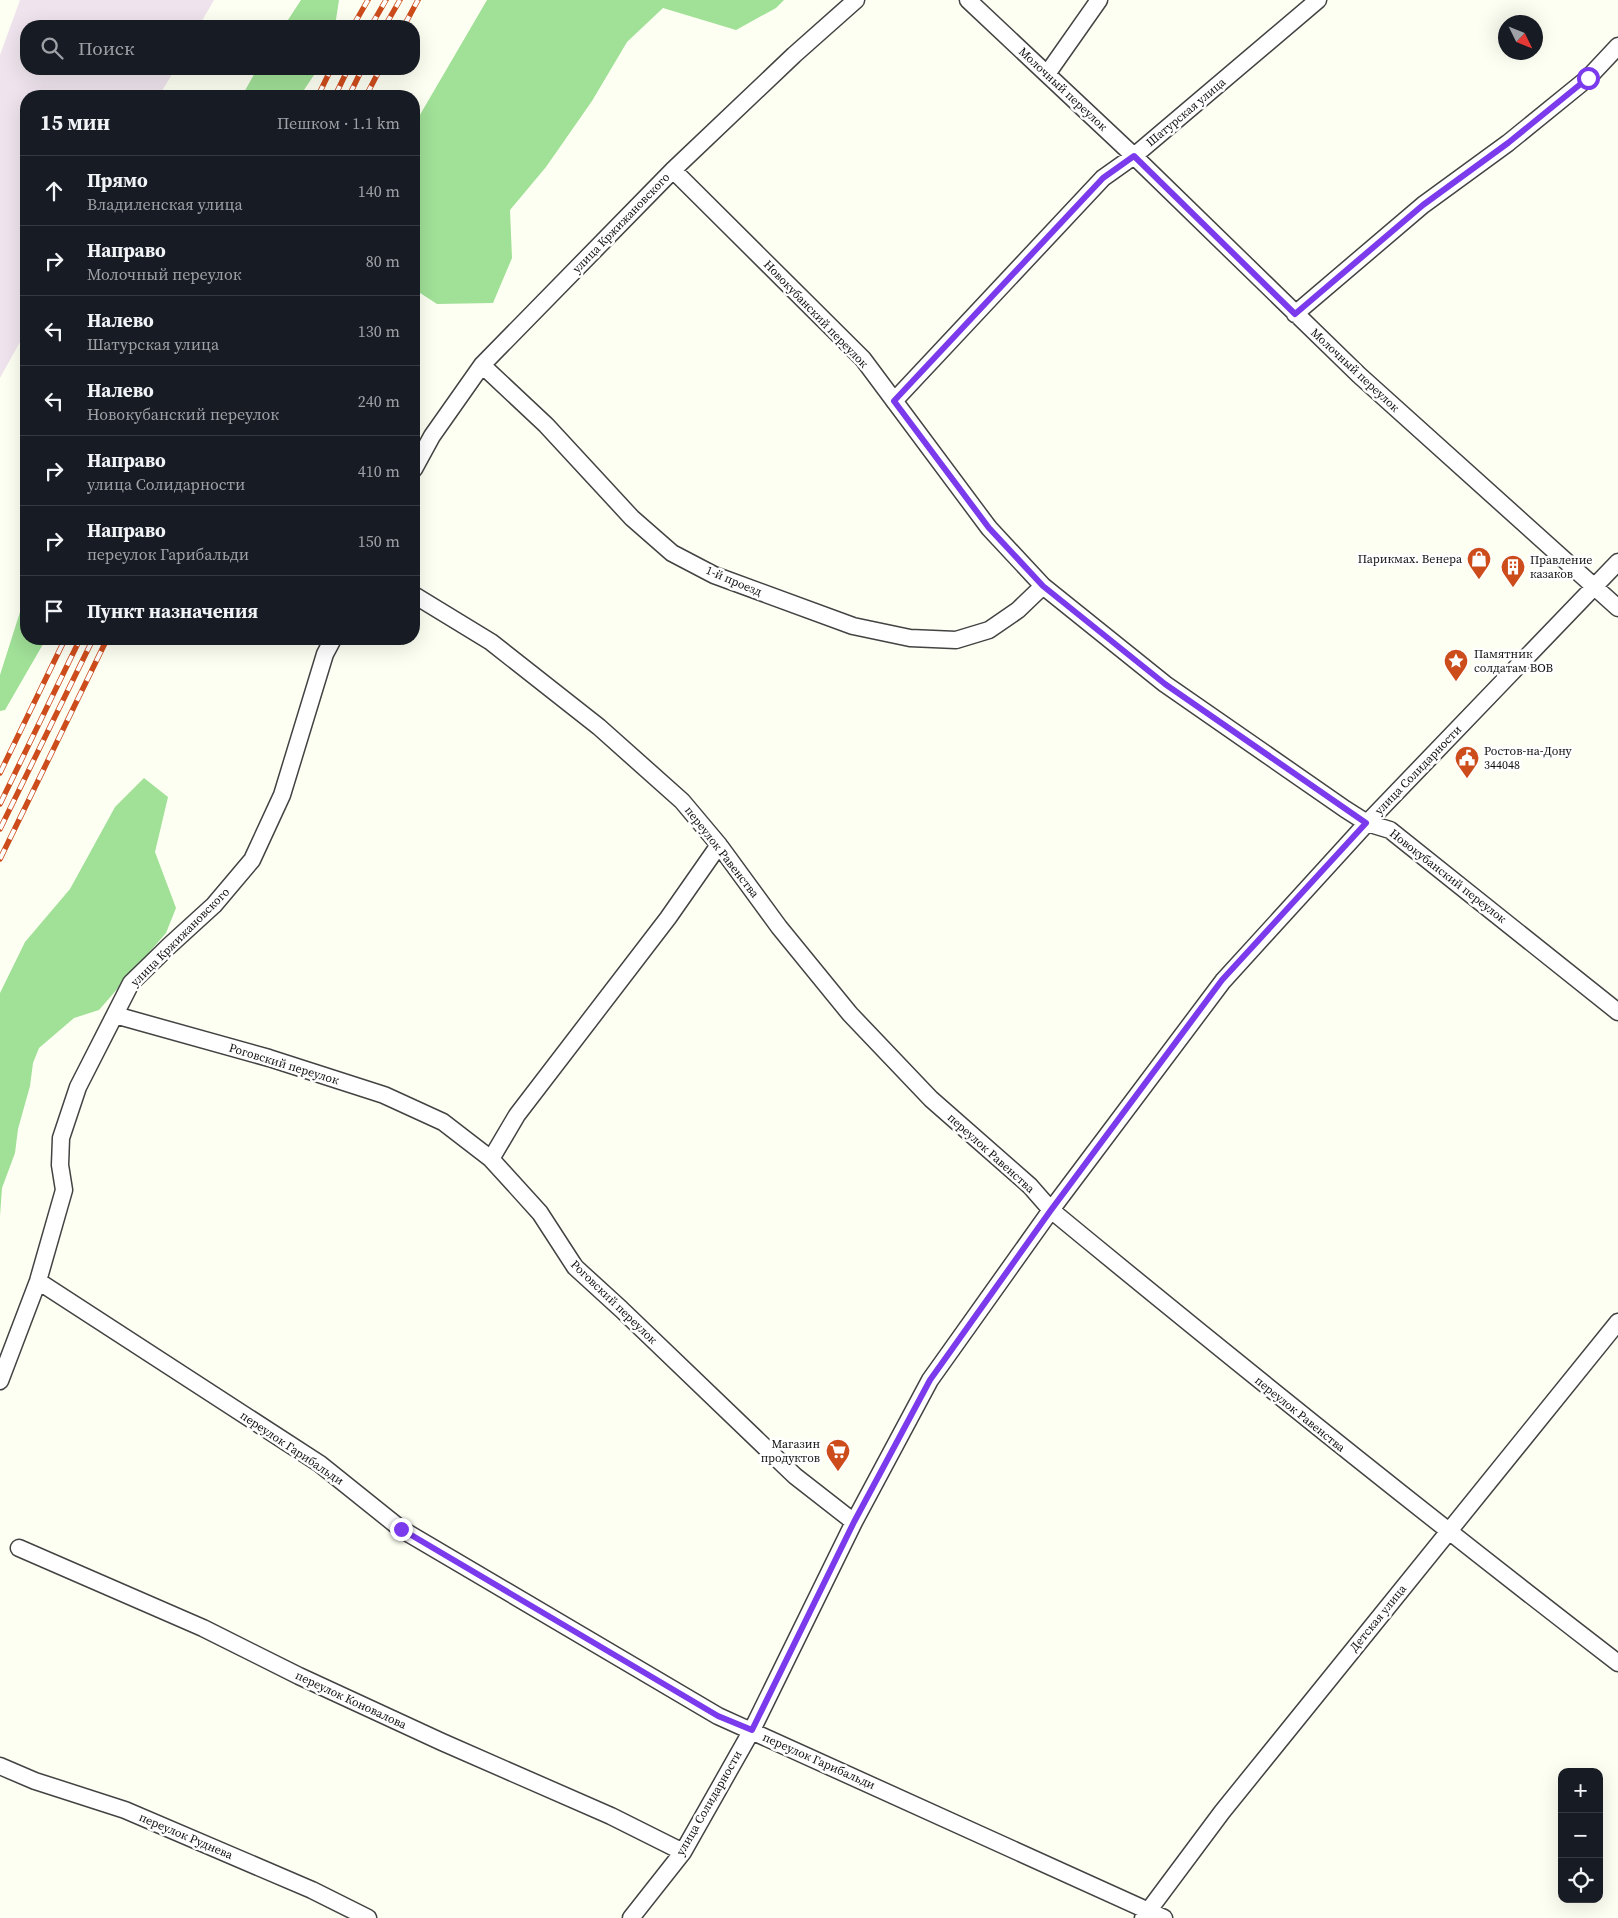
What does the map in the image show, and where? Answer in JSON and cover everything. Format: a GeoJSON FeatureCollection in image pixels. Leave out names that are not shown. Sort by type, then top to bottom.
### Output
{"type":"FeatureCollection","features":[{"type":"Feature","properties":{"kind":"street","name":"улица Кржижановского"},"geometry":{"type":"LineString","coordinates":[[420,458],[432,436],[482,365],[673,170],[794,54],[856,0]]}},
{"type":"Feature","properties":{"kind":"street","name":"Молочный переулок"},"geometry":{"type":"LineString","coordinates":[[968,0],[1134,156],[1359,375],[1618,608]]}},
{"type":"Feature","properties":{"kind":"street"},"geometry":{"type":"LineString","coordinates":[[1047,74],[1100,0]]}},
{"type":"Feature","properties":{"kind":"street","name":"Шатурская улица"},"geometry":{"type":"LineString","coordinates":[[894,401],[1103,178],[1134,156],[1318,0]]}},
{"type":"Feature","properties":{"kind":"street"},"geometry":{"type":"LineString","coordinates":[[1295,314],[1423,205],[1508,143],[1588,78],[1618,46]]}},
{"type":"Feature","properties":{"kind":"street","name":"Новокубанский переулок"},"geometry":{"type":"LineString","coordinates":[[673,170],[863,360],[989,528],[1043,586],[1165,684],[1366,823],[1390,830],[1618,1012]]}},
{"type":"Feature","properties":{"kind":"street","name":"1-й проезд"},"geometry":{"type":"LineString","coordinates":[[482,365],[546,425],[632,518],[672,553],[714,574],[853,626],[910,638],[956,640],[989,630],[1018,610],[1043,586]]}},
{"type":"Feature","properties":{"kind":"street","name":"улица Солидарности"},"geometry":{"type":"LineString","coordinates":[[631,1918],[683,1852],[752,1730],[854,1522],[930,1380],[1051,1210],[1222,980],[1366,823],[1618,562]]}},
{"type":"Feature","properties":{"kind":"street","name":"переулок Равенства"},"geometry":{"type":"LineString","coordinates":[[420,599],[491,642],[599,727],[682,801],[719,845],[779,927],[850,1014],[931,1099],[1030,1186],[1051,1210],[1258,1381],[1448,1532],[1618,1663]]}},
{"type":"Feature","properties":{"kind":"street","name":"улица Кржижановского"},"geometry":{"type":"LineString","coordinates":[[0,1381],[38,1281],[64,1190],[60,1165],[61,1138],[78,1087],[131,983],[214,905],[252,860],[282,796],[329,645]]}},
{"type":"Feature","properties":{"kind":"street"},"geometry":{"type":"LineString","coordinates":[[491,1158],[517,1115],[668,918],[719,845]]}},
{"type":"Feature","properties":{"kind":"street","name":"Роговский переулок"},"geometry":{"type":"LineString","coordinates":[[115,1015],[269,1058],[384,1094],[443,1122],[491,1158],[540,1213],[575,1268],[621,1309],[795,1476],[854,1522]]}},
{"type":"Feature","properties":{"kind":"street","name":"переулок Гарибальди"},"geometry":{"type":"LineString","coordinates":[[38,1281],[320,1464],[401,1529],[718,1716],[752,1730],[1145,1914],[1164,1918]]}},
{"type":"Feature","properties":{"kind":"street","name":"Детская улица"},"geometry":{"type":"LineString","coordinates":[[1145,1914],[1222,1812],[1618,1322]]}},
{"type":"Feature","properties":{"kind":"street","name":"переулок Коновалова"},"geometry":{"type":"LineString","coordinates":[[19,1548],[203,1628],[299,1676],[442,1742],[611,1816],[683,1852]]}},
{"type":"Feature","properties":{"kind":"street","name":"переулок Руднева"},"geometry":{"type":"LineString","coordinates":[[0,1766],[35,1781],[125,1810],[312,1890],[368,1918]]}},
{"type":"Feature","properties":{"kind":"shaded area"},"geometry":{"type":"Polygon","coordinates":[[[20,0],[214,0],[202,20],[20,20],[20,75],[171,75],[163,90],[20,90],[20,342],[0,378],[0,55],[20,0]]]}},
{"type":"Feature","properties":{"kind":"green space"},"geometry":{"type":"Polygon","coordinates":[[[301,0],[339,0],[336,20],[288,20],[301,0]]]}},
{"type":"Feature","properties":{"kind":"green space"},"geometry":{"type":"Polygon","coordinates":[[[487,0],[784,0],[776,8],[736,30],[663,8],[627,42],[592,101],[546,167],[510,210],[512,258],[493,303],[437,304],[420,293],[420,115],[487,0]]]}},
{"type":"Feature","properties":{"kind":"green space"},"geometry":{"type":"Polygon","coordinates":[[[254,75],[314,75],[304,90],[245,90],[254,75]]]}},
{"type":"Feature","properties":{"kind":"green space"},"geometry":{"type":"Polygon","coordinates":[[[20,612],[20,645],[43,645],[5,710],[0,711],[0,675],[20,612]]]}},
{"type":"Feature","properties":{"kind":"green space"},"geometry":{"type":"Polygon","coordinates":[[[144,778],[168,797],[155,852],[176,908],[166,933],[99,1010],[74,1018],[39,1048],[33,1063],[30,1086],[18,1129],[15,1153],[2,1188],[0,1216],[0,993],[25,942],[70,889],[115,807],[144,778]]]}},
{"type":"Feature","properties":{"kind":"railway"},"geometry":{"type":"LineString","coordinates":[[356,20],[368,0]]}},
{"type":"Feature","properties":{"kind":"railway"},"geometry":{"type":"LineString","coordinates":[[374,20],[386,0]]}},
{"type":"Feature","properties":{"kind":"railway"},"geometry":{"type":"LineString","coordinates":[[388,20],[400,0]]}},
{"type":"Feature","properties":{"kind":"railway"},"geometry":{"type":"LineString","coordinates":[[407,20],[418,0]]}},
{"type":"Feature","properties":{"kind":"railway"},"geometry":{"type":"LineString","coordinates":[[321,90],[328,75]]}},
{"type":"Feature","properties":{"kind":"railway"},"geometry":{"type":"LineString","coordinates":[[338,90],[345,75]]}},
{"type":"Feature","properties":{"kind":"railway"},"geometry":{"type":"LineString","coordinates":[[352,90],[359,75]]}},
{"type":"Feature","properties":{"kind":"railway"},"geometry":{"type":"LineString","coordinates":[[369,90],[377,75]]}},
{"type":"Feature","properties":{"kind":"railway"},"geometry":{"type":"LineString","coordinates":[[0,773],[62,645]]}},
{"type":"Feature","properties":{"kind":"railway"},"geometry":{"type":"LineString","coordinates":[[0,804],[77,645]]}},
{"type":"Feature","properties":{"kind":"railway"},"geometry":{"type":"LineString","coordinates":[[0,829],[90,645]]}},
{"type":"Feature","properties":{"kind":"railway"},"geometry":{"type":"LineString","coordinates":[[0,859],[104,645]]}},
{"type":"Feature","properties":{"kind":"place","name":"Парикмах. Венера"},"geometry":{"type":"Point","coordinates":[1479,580]}},
{"type":"Feature","properties":{"kind":"place","name":"Правление казаков"},"geometry":{"type":"Point","coordinates":[1513,588]}},
{"type":"Feature","properties":{"kind":"place","name":"Памятник солдатам ВОВ"},"geometry":{"type":"Point","coordinates":[1456,682]}},
{"type":"Feature","properties":{"kind":"place","name":"Ростов-на-Дону 344048"},"geometry":{"type":"Point","coordinates":[1467,779]}},
{"type":"Feature","properties":{"kind":"place","name":"Магазин продуктов"},"geometry":{"type":"Point","coordinates":[838,1472]}},
{"type":"Feature","properties":{"kind":"route"},"geometry":{"type":"LineString","coordinates":[[401,1529],[718,1716],[752,1730],[854,1522],[930,1380],[1051,1210],[1222,980],[1366,823],[1165,684],[1043,586],[989,528],[894,401],[1103,178],[1134,156],[1295,314],[1423,205],[1508,143],[1588,78]]}}]}
